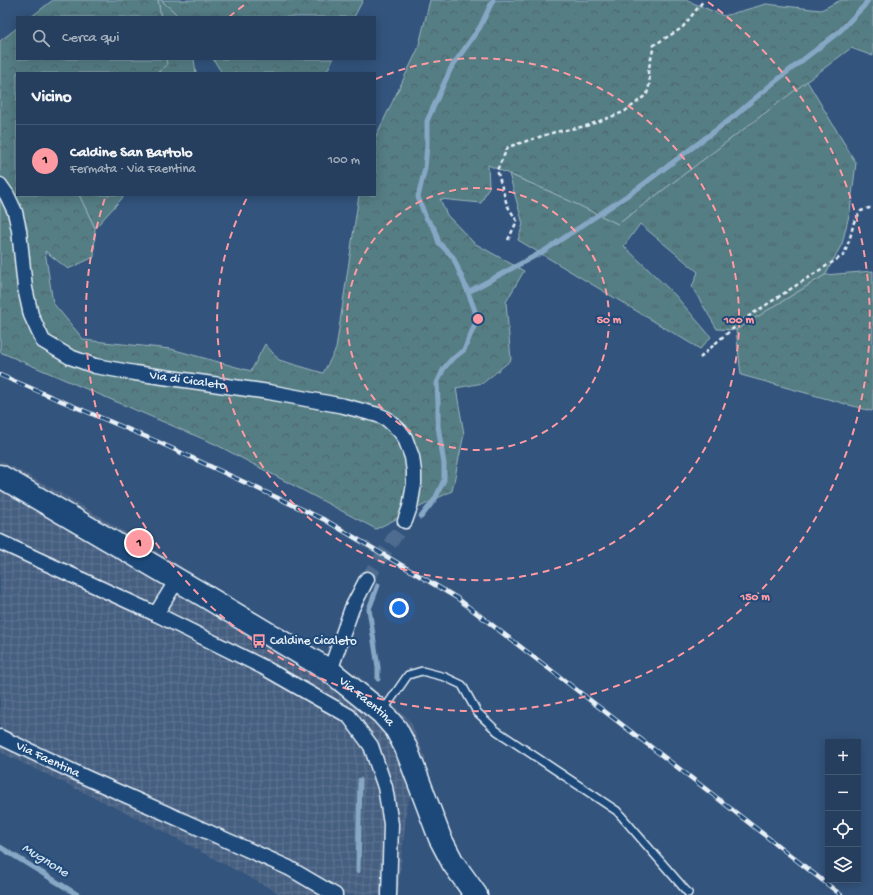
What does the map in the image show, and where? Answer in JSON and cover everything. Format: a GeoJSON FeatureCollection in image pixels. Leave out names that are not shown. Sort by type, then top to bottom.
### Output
{"type":"FeatureCollection","features":[{"type":"Feature","properties":{"kind":"main road","name":"Via Faentina"},"geometry":{"type":"LineString","coordinates":[[0,476],[258,627],[330,671],[382,713],[396,729],[406,748],[440,838],[453,863],[476,895]]}},
{"type":"Feature","properties":{"kind":"street","name":"Via di Cicaleto"},"geometry":{"type":"LineString","coordinates":[[0,185],[7,195],[15,212],[19,230],[25,288],[30,315],[44,341],[70,358],[95,366],[135,374],[269,392],[344,406],[378,415],[387,419],[405,438],[412,457],[414,484],[410,507],[404,521]]}},
{"type":"Feature","properties":{"kind":"street","name":"Via Faentina"},"geometry":{"type":"LineString","coordinates":[[0,542],[156,614],[263,667],[349,716],[371,746],[385,787],[391,824],[389,895]]}},
{"type":"Feature","properties":{"kind":"street"},"geometry":{"type":"LineString","coordinates":[[330,671],[352,608],[367,579]]}},
{"type":"Feature","properties":{"kind":"street"},"geometry":{"type":"LineString","coordinates":[[156,614],[177,580]]}},
{"type":"Feature","properties":{"kind":"street","name":"Via Faentina"},"geometry":{"type":"LineString","coordinates":[[0,737],[87,778],[289,868],[335,895]]}},
{"type":"Feature","properties":{"kind":"lane"},"geometry":{"type":"LineString","coordinates":[[382,713],[408,675],[422,671],[445,676],[462,686],[477,712],[497,731],[617,811],[688,893]]}},
{"type":"Feature","properties":{"kind":"path"},"geometry":{"type":"LineString","coordinates":[[508,240],[517,221],[507,205],[497,170],[508,147],[555,132],[586,126],[624,112],[636,104],[647,94],[650,82],[648,72],[654,45],[682,28],[704,0]]}},
{"type":"Feature","properties":{"kind":"path"},"geometry":{"type":"LineString","coordinates":[[700,358],[746,318],[844,255],[854,222],[861,211],[869,208],[873,209]]}},
{"type":"Feature","properties":{"kind":"shaded area"},"geometry":{"type":"Polygon","coordinates":[[[0,460],[68,497],[356,674],[410,720],[426,759],[407,805],[398,895],[282,895],[153,826],[0,752],[0,460]]]}},
{"type":"Feature","properties":{"kind":"green space"},"geometry":{"type":"Polygon","coordinates":[[[53,0],[158,0],[161,16],[32,16],[53,0]]]}},
{"type":"Feature","properties":{"kind":"green space"},"geometry":{"type":"Polygon","coordinates":[[[158,0],[161,0],[179,16],[161,16],[158,0]]]}},
{"type":"Feature","properties":{"kind":"green space"},"geometry":{"type":"Polygon","coordinates":[[[161,0],[363,0],[355,16],[179,16],[161,0]]]}},
{"type":"Feature","properties":{"kind":"green space"},"geometry":{"type":"Polygon","coordinates":[[[430,0],[686,0],[724,16],[766,4],[821,10],[841,0],[873,0],[873,56],[851,48],[618,224],[551,192],[488,165],[489,187],[481,203],[440,199],[447,215],[474,243],[524,271],[506,302],[511,360],[483,383],[456,388],[464,434],[452,491],[376,529],[215,444],[0,352],[0,41],[16,29],[16,60],[166,60],[167,65],[158,72],[16,72],[16,196],[79,196],[95,228],[94,257],[68,269],[45,251],[53,303],[84,340],[171,349],[251,371],[265,344],[279,360],[323,373],[336,349],[359,196],[376,196],[376,136],[418,49],[430,0]]]}},
{"type":"Feature","properties":{"kind":"green space"},"geometry":{"type":"Polygon","coordinates":[[[166,60],[194,60],[196,72],[158,72],[167,65],[166,60]]]}},
{"type":"Feature","properties":{"kind":"green space"},"geometry":{"type":"Polygon","coordinates":[[[214,60],[332,60],[326,72],[221,72],[214,60]]]}},
{"type":"Feature","properties":{"kind":"green space"},"geometry":{"type":"Polygon","coordinates":[[[807,81],[856,163],[850,211],[842,244],[825,275],[736,330],[717,329],[692,287],[698,272],[640,224],[624,246],[675,295],[711,337],[700,349],[518,240],[523,224],[509,174],[618,224],[807,81]]]}},
{"type":"Feature","properties":{"kind":"green space"},"geometry":{"type":"Polygon","coordinates":[[[79,196],[124,196],[95,228],[79,196]]]}},
{"type":"Feature","properties":{"kind":"green space"},"geometry":{"type":"Polygon","coordinates":[[[873,271],[873,410],[871,411],[741,375],[736,330],[825,275],[873,271]]]}},
{"type":"Feature","properties":{"kind":"waterway"},"geometry":{"type":"LineString","coordinates":[[421,517],[435,499],[444,480],[444,464],[438,426],[437,383],[444,368],[451,360],[464,350],[476,322],[475,311],[453,257],[439,243],[434,228],[426,218],[418,197],[425,168],[427,121],[451,68],[480,27],[493,0]]}},
{"type":"Feature","properties":{"kind":"waterway"},"geometry":{"type":"LineString","coordinates":[[468,292],[544,251],[637,189],[732,118],[772,84],[840,31],[868,0]]}},
{"type":"Feature","properties":{"kind":"waterway"},"geometry":{"type":"LineString","coordinates":[[378,585],[369,609],[378,667],[378,679]]}},
{"type":"Feature","properties":{"kind":"waterway"},"geometry":{"type":"LineString","coordinates":[[358,871],[360,780]]}},
{"type":"Feature","properties":{"kind":"waterway","name":"Mugnone"},"geometry":{"type":"LineString","coordinates":[[0,847],[78,895]]}},
{"type":"Feature","properties":{"kind":"tunnel"},"geometry":{"type":"LineString","coordinates":[[367,579],[405,521]]}},
{"type":"Feature","properties":{"kind":"railway"},"geometry":{"type":"LineString","coordinates":[[0,375],[156,441],[325,520],[457,598],[841,895]]}},
{"type":"Feature","properties":{"kind":"place","name":"Caldine San Bartolo"},"geometry":{"type":"Point","coordinates":[139,543]}},
{"type":"Feature","properties":{"kind":"place","name":"Caldine Cicaleto"},"geometry":{"type":"Point","coordinates":[259,641]}}]}
